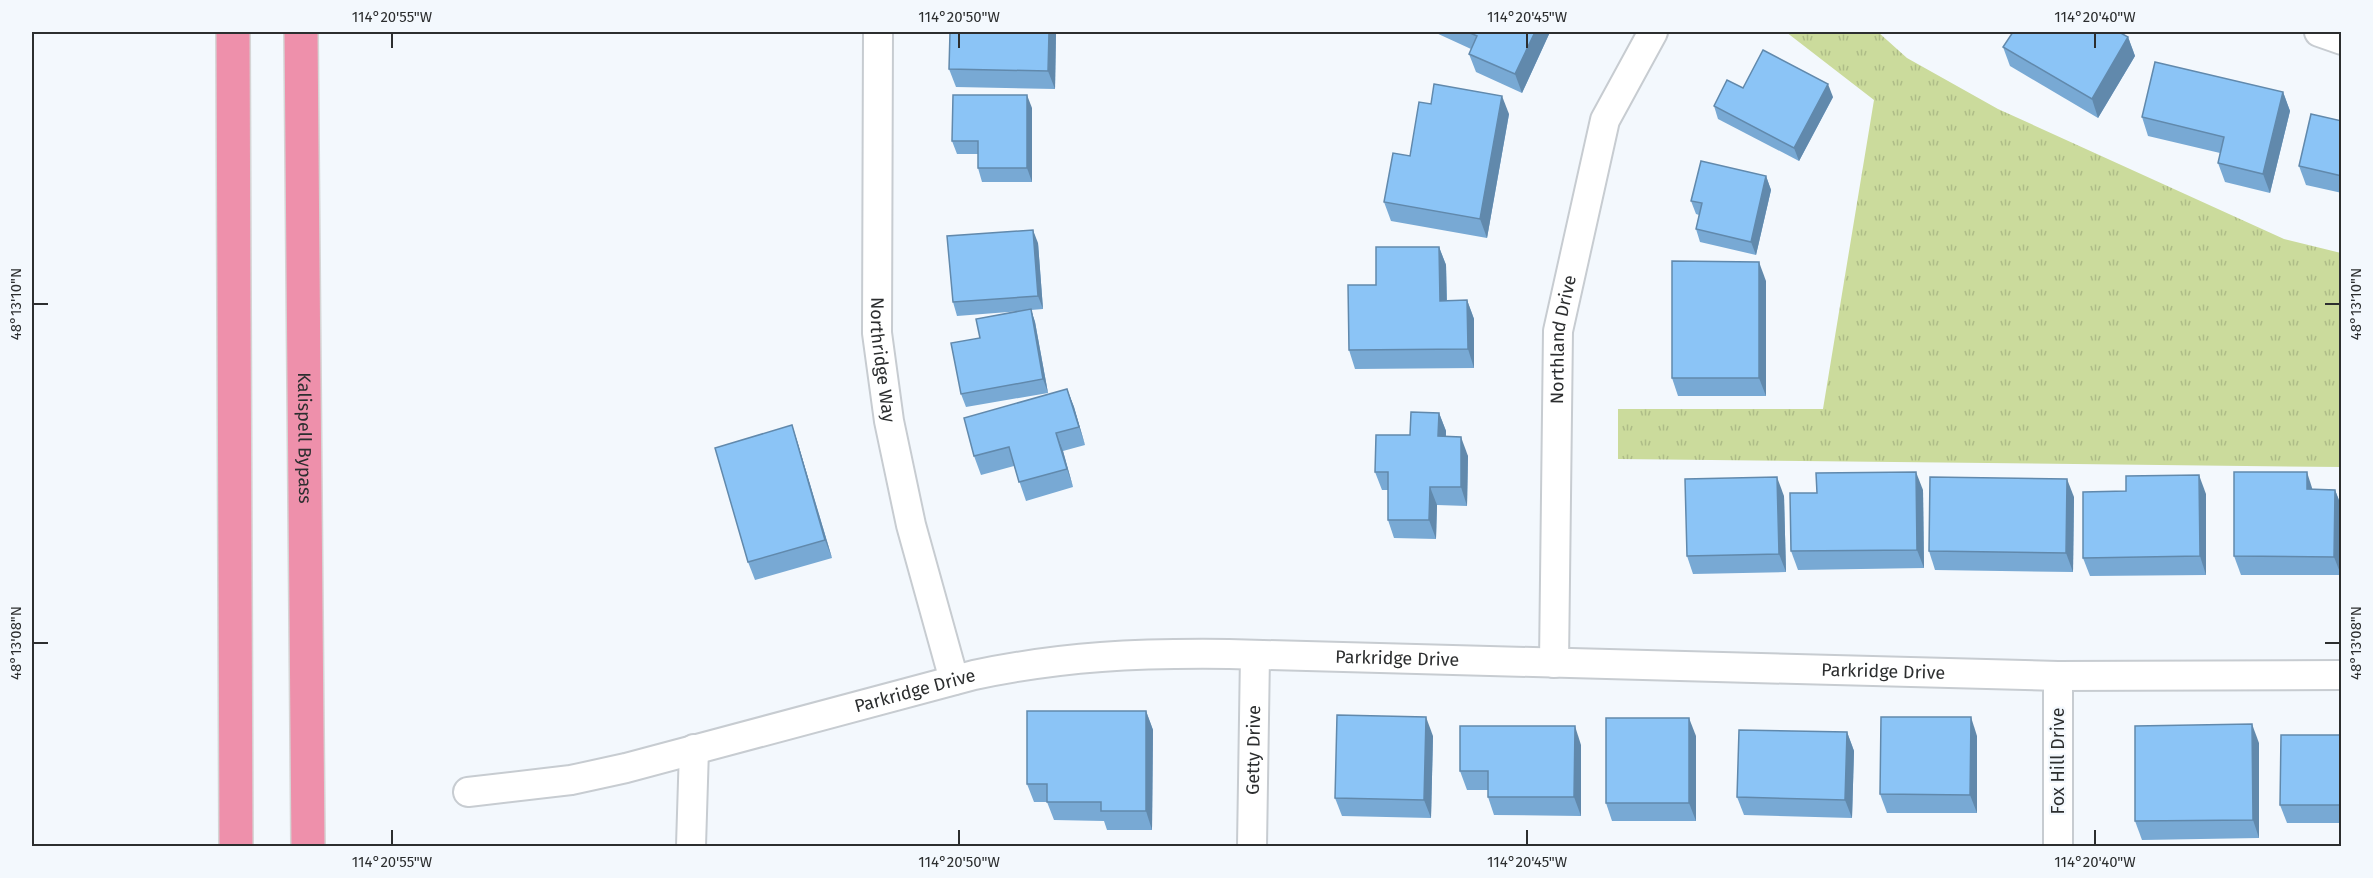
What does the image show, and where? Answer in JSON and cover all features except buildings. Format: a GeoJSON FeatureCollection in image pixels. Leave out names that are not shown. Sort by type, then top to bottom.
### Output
{"type":"FeatureCollection","features":[{"type":"Feature","properties":{"kind":"highway"},"geometry":{"type":"LineString","coordinates":[[232,32],[236,846]]}},
{"type":"Feature","properties":{"kind":"highway","name":"Kalispell Bypass"},"geometry":{"type":"LineString","coordinates":[[301,32],[308,846]]}},
{"type":"Feature","properties":{"kind":"street","name":"Northridge Way"},"geometry":{"type":"LineString","coordinates":[[878,32],[877,333],[889,421],[909,513],[954,680]]}},
{"type":"Feature","properties":{"kind":"street","name":"Northland Drive"},"geometry":{"type":"LineString","coordinates":[[1554,663],[1558,331],[1605,120],[1653,32]]}},
{"type":"Feature","properties":{"kind":"street"},"geometry":{"type":"LineString","coordinates":[[2319,32],[2342,40]]}},
{"type":"Feature","properties":{"kind":"street","name":"Parkridge Drive"},"geometry":{"type":"LineString","coordinates":[[468,792],[571,780],[954,680],[1035,662],[1138,653],[2058,676],[2342,675]]}},
{"type":"Feature","properties":{"kind":"street","name":"Getty Drive"},"geometry":{"type":"LineString","coordinates":[[1252,846],[1255,655]]}},
{"type":"Feature","properties":{"kind":"street","name":"Fox Hill Drive"},"geometry":{"type":"LineString","coordinates":[[2058,676],[2058,846]]}},
{"type":"Feature","properties":{"kind":"street"},"geometry":{"type":"LineString","coordinates":[[691,846],[694,748]]}},
{"type":"Feature","properties":{"kind":"green space"},"geometry":{"type":"Polygon","coordinates":[[[1786,32],[1878,32],[1907,58],[1998,109],[2284,239],[2341,253],[2341,467],[1618,459],[1618,409],[1823,409],[1874,100],[1786,32]]]}}]}
